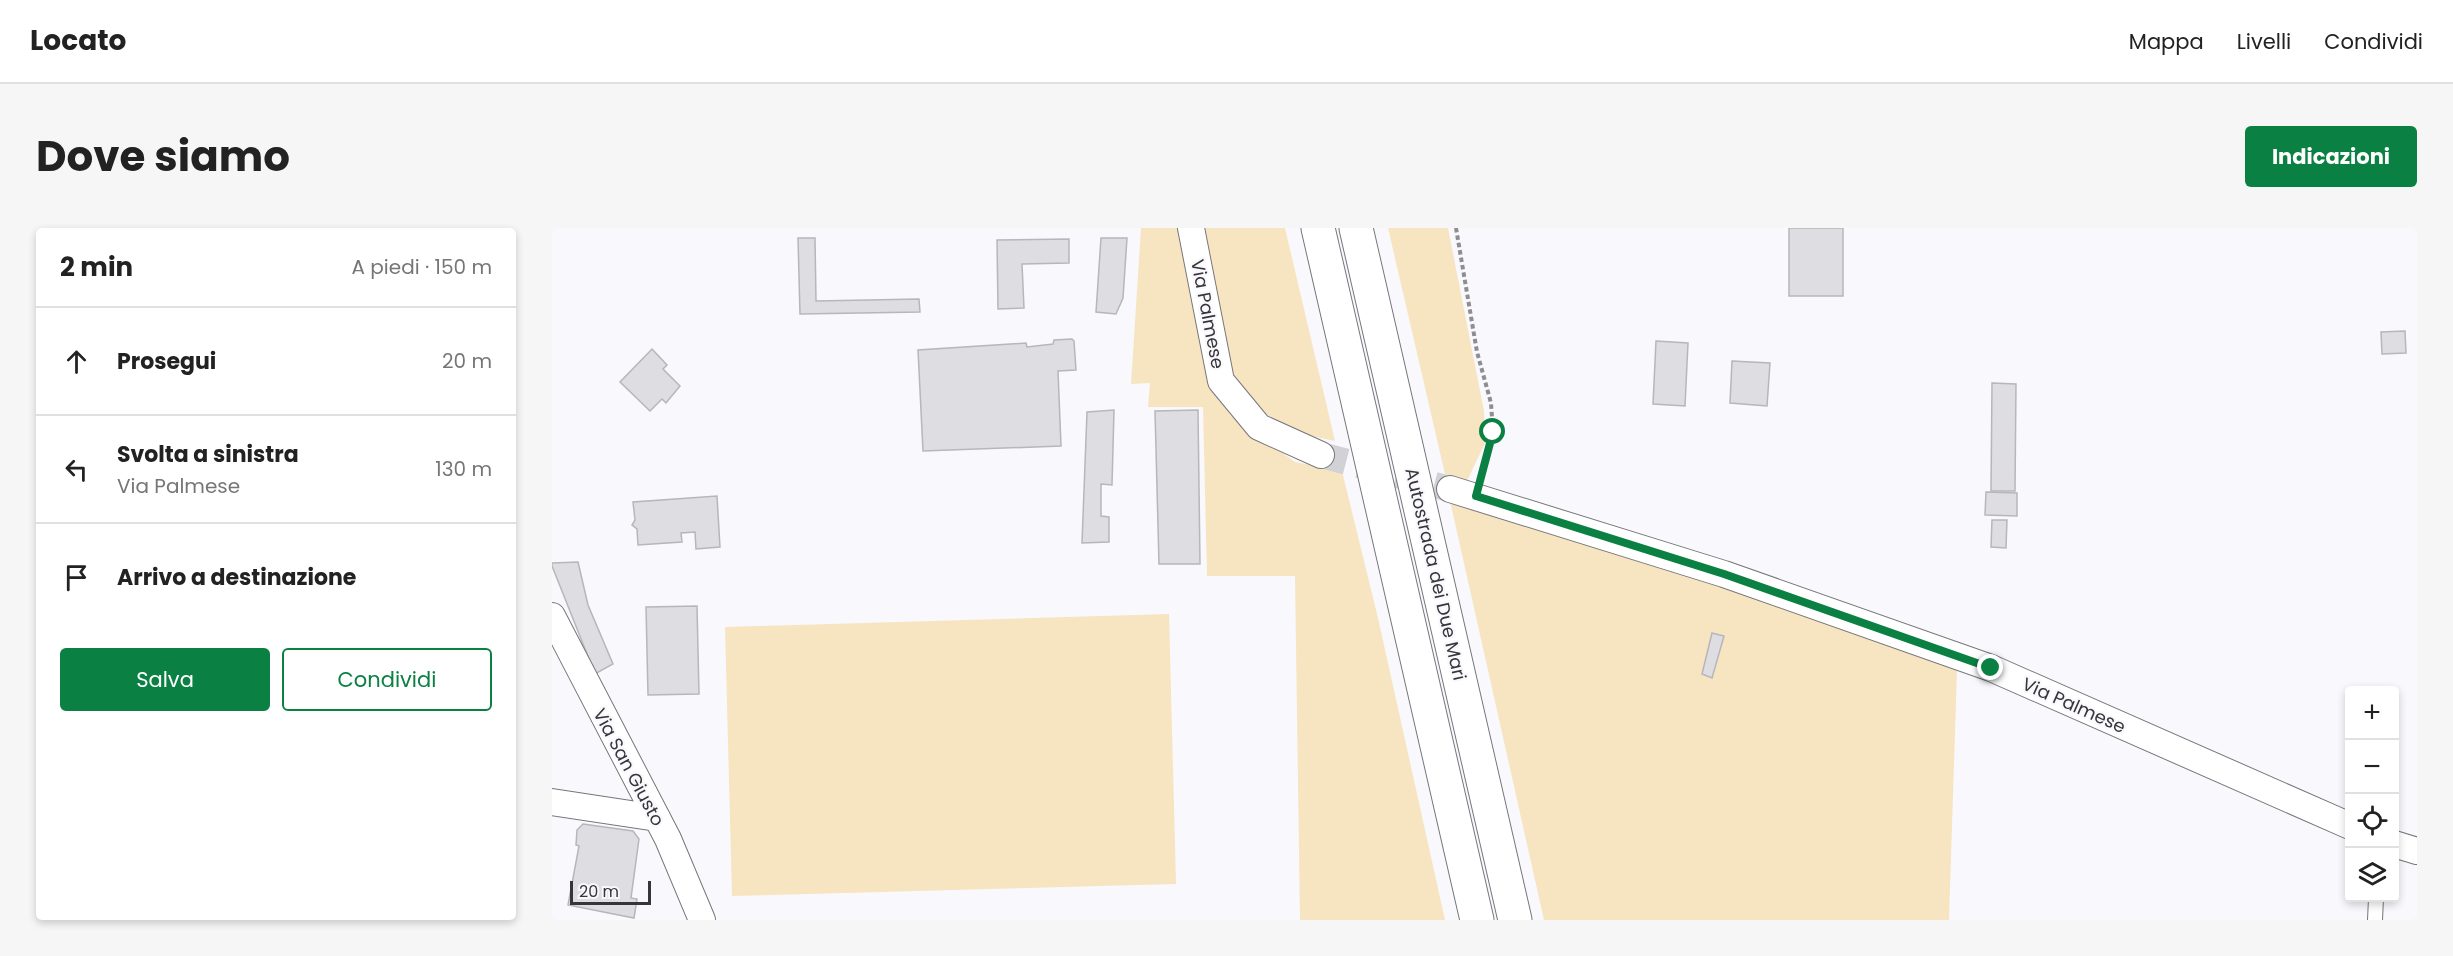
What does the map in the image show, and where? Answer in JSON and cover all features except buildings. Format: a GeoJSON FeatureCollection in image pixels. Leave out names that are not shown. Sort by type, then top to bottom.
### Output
{"type":"FeatureCollection","features":[{"type":"Feature","properties":{"kind":"highway","name":"Autostrada dei Due Mari"},"geometry":{"type":"LineString","coordinates":[[1318,228],[1475,911]]}},
{"type":"Feature","properties":{"kind":"highway","name":"Autostrada dei Due Mari"},"geometry":{"type":"LineString","coordinates":[[1356,228],[1517,920]]}},
{"type":"Feature","properties":{"kind":"street","name":"Via Palmese"},"geometry":{"type":"LineString","coordinates":[[1191,228],[1221,381],[1259,427],[1321,455]]}},
{"type":"Feature","properties":{"kind":"street","name":"Via Palmese"},"geometry":{"type":"LineString","coordinates":[[1450,489],[1724,574],[1991,668],[2345,824]]}},
{"type":"Feature","properties":{"kind":"street","name":"Via San Giusto"},"geometry":{"type":"LineString","coordinates":[[552,616],[657,818],[702,920]]}},
{"type":"Feature","properties":{"kind":"street"},"geometry":{"type":"LineString","coordinates":[[552,802],[657,818]]}},
{"type":"Feature","properties":{"kind":"street"},"geometry":{"type":"LineString","coordinates":[[2399,846],[2417,851]]}},
{"type":"Feature","properties":{"kind":"lane"},"geometry":{"type":"LineString","coordinates":[[2375,920],[2376,902]]}},
{"type":"Feature","properties":{"kind":"path"},"geometry":{"type":"LineString","coordinates":[[1456,228],[1477,352],[1491,403],[1493,432],[1476,496]]}},
{"type":"Feature","properties":{"kind":"shaded area"},"geometry":{"type":"Polygon","coordinates":[[[1141,228],[1183,228],[1214,390],[1231,416],[1295,462],[1342,471],[1378,618],[1445,920],[1300,920],[1295,576],[1207,576],[1203,407],[1148,407],[1150,383],[1131,384],[1141,228]]]}},
{"type":"Feature","properties":{"kind":"shaded area"},"geometry":{"type":"Polygon","coordinates":[[[1202,228],[1285,228],[1335,441],[1306,435],[1266,414],[1244,392],[1226,363],[1202,228]]]}},
{"type":"Feature","properties":{"kind":"shaded area"},"geometry":{"type":"Polygon","coordinates":[[[1388,228],[1448,228],[1484,411],[1485,443],[1467,481],[1445,474],[1388,228]]]}},
{"type":"Feature","properties":{"kind":"shaded area"},"geometry":{"type":"Polygon","coordinates":[[[1450,501],[1769,599],[1957,670],[1949,920],[1544,920],[1450,501]]]}},
{"type":"Feature","properties":{"kind":"shaded area"},"geometry":{"type":"Polygon","coordinates":[[[1169,614],[1176,884],[732,896],[725,627],[1169,614]]]}},
{"type":"Feature","properties":{"kind":"tunnel"},"geometry":{"type":"LineString","coordinates":[[1321,455],[1450,489]]}},
{"type":"Feature","properties":{"kind":"route"},"geometry":{"type":"LineString","coordinates":[[1493,432],[1476,496],[1724,574],[1991,668]]}}]}
